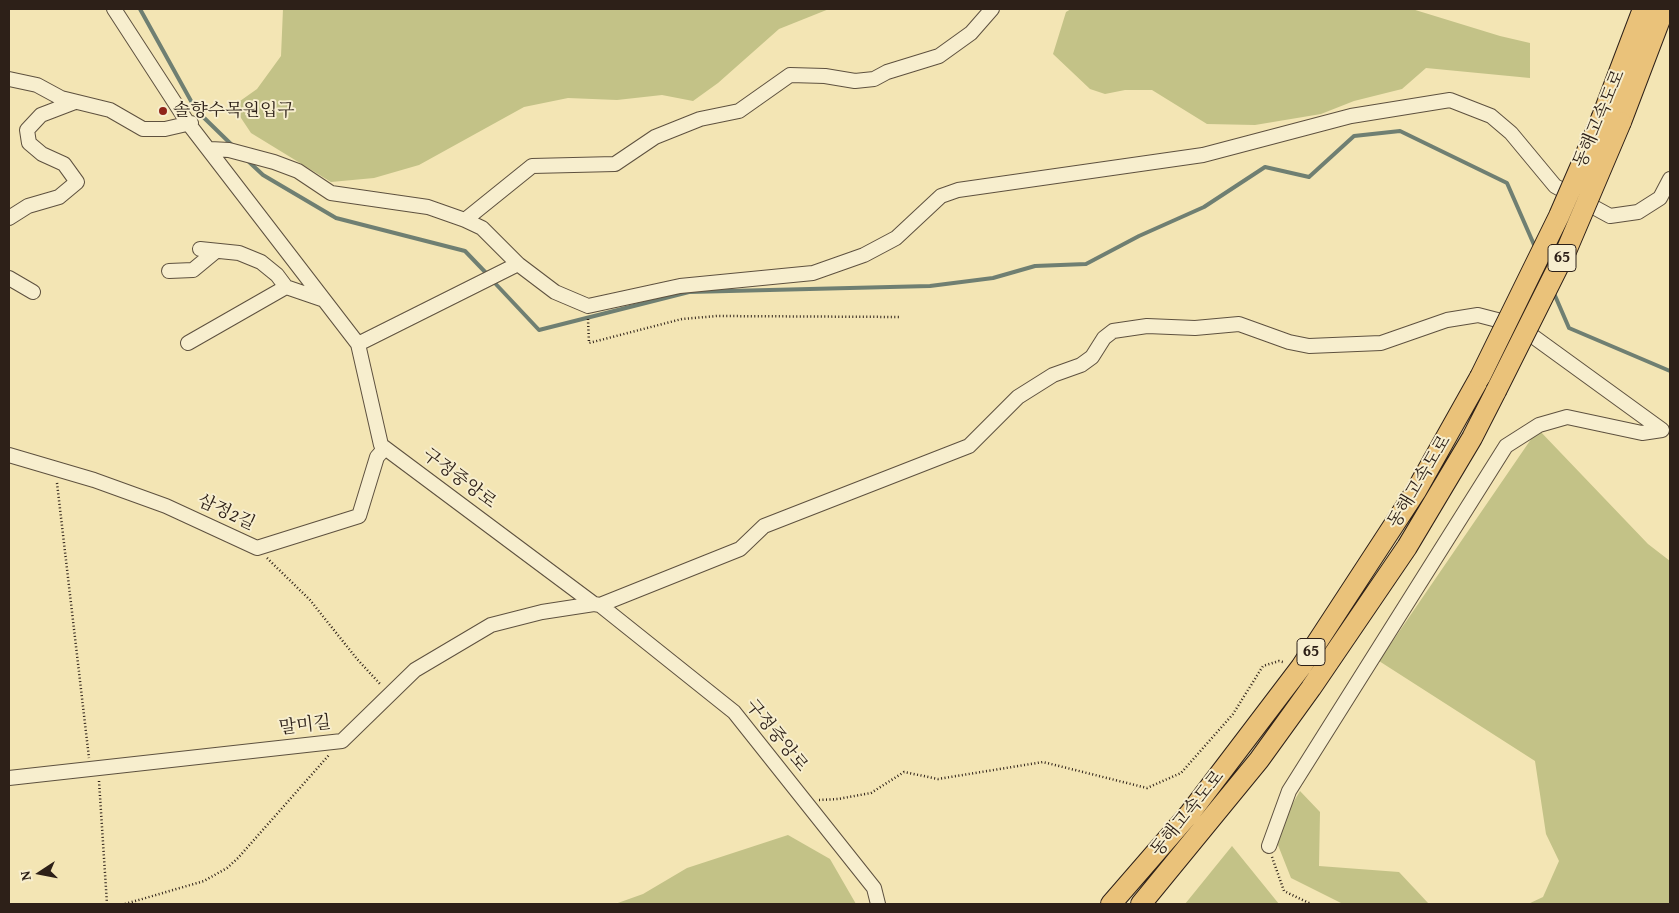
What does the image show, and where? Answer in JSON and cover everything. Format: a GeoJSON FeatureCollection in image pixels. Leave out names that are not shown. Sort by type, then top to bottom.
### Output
{"type":"FeatureCollection","features":[{"type":"Feature","properties":{"kind":"highway","name":"동해고속도로"},"geometry":{"type":"LineString","coordinates":[[1141,904],[1259,760],[1311,688],[1407,547],[1472,438],[1563,258],[1612,119],[1643,9]]}},
{"type":"Feature","properties":{"kind":"highway","name":"동해고속도로"},"geometry":{"type":"LineString","coordinates":[[1111,904],[1195,807],[1301,666],[1416,491],[1480,377],[1559,216],[1612,119],[1664,9]]}},
{"type":"Feature","properties":{"kind":"street"},"geometry":{"type":"LineString","coordinates":[[114,9],[190,123],[358,344],[381,445],[385,448]]}},
{"type":"Feature","properties":{"kind":"street"},"geometry":{"type":"LineString","coordinates":[[465,220],[532,166],[615,164],[655,137],[700,120],[740,112],[790,75],[825,76],[855,81],[874,79],[939,56],[971,33],[992,9]]}},
{"type":"Feature","properties":{"kind":"street"},"geometry":{"type":"LineString","coordinates":[[9,79],[37,85],[61,98],[110,110],[143,129],[165,129],[190,123]]}},
{"type":"Feature","properties":{"kind":"street"},"geometry":{"type":"LineString","coordinates":[[210,149],[228,150],[274,162],[298,171],[331,193],[428,207],[465,220],[482,228],[513,267],[556,292],[588,306],[648,295],[680,286],[813,273],[864,255],[896,238],[941,196],[958,190],[1203,154],[1342,118],[1450,100],[1491,116],[1511,133],[1555,186],[1610,216],[1638,212],[1660,198],[1670,179]]}},
{"type":"Feature","properties":{"kind":"street"},"geometry":{"type":"LineString","coordinates":[[9,218],[28,206],[59,197],[77,182],[64,164],[42,154],[29,143],[27,130],[41,114],[75,102]]}},
{"type":"Feature","properties":{"kind":"street"},"geometry":{"type":"LineString","coordinates":[[200,249],[239,254],[261,262],[277,275],[286,287],[324,300]]}},
{"type":"Feature","properties":{"kind":"street"},"geometry":{"type":"LineString","coordinates":[[169,271],[193,270],[216,251]]}},
{"type":"Feature","properties":{"kind":"street"},"geometry":{"type":"LineString","coordinates":[[358,344],[513,267]]}},
{"type":"Feature","properties":{"kind":"street"},"geometry":{"type":"LineString","coordinates":[[9,278],[32,292]]}},
{"type":"Feature","properties":{"kind":"street"},"geometry":{"type":"LineString","coordinates":[[188,343],[286,287]]}},
{"type":"Feature","properties":{"kind":"street","name":"말미길"},"geometry":{"type":"LineString","coordinates":[[9,778],[95,770],[342,741],[415,670],[491,625],[542,612],[597,605],[740,549],[764,526],[969,446],[1018,397],[1053,376],[1092,357],[1104,338],[1113,331],[1147,326],[1195,328],[1239,324],[1289,342],[1309,346],[1381,343],[1447,320],[1478,315],[1493,318],[1526,332],[1666,433]]}},
{"type":"Feature","properties":{"kind":"street"},"geometry":{"type":"LineString","coordinates":[[1269,846],[1289,792],[1506,446],[1539,425],[1567,417],[1642,433],[1666,433]]}},
{"type":"Feature","properties":{"kind":"street","name":"삼정2길"},"geometry":{"type":"LineString","coordinates":[[9,455],[94,480],[166,506],[257,548],[359,516],[377,457],[385,448]]}},
{"type":"Feature","properties":{"kind":"street","name":"구정중앙로"},"geometry":{"type":"LineString","coordinates":[[385,448],[597,605],[734,712],[874,888],[878,904]]}},
{"type":"Feature","properties":{"kind":"path"},"geometry":{"type":"LineString","coordinates":[[588,311],[589,342],[682,319],[717,316],[901,317]]}},
{"type":"Feature","properties":{"kind":"path"},"geometry":{"type":"LineString","coordinates":[[55,469],[95,770],[107,904]]}},
{"type":"Feature","properties":{"kind":"path"},"geometry":{"type":"LineString","coordinates":[[257,548],[310,600],[356,658],[389,694]]}},
{"type":"Feature","properties":{"kind":"path"},"geometry":{"type":"LineString","coordinates":[[805,800],[838,799],[872,793],[904,772],[938,779],[1044,762],[1147,788],[1181,773],[1233,714],[1263,666],[1279,661],[1283,662]]}},
{"type":"Feature","properties":{"kind":"path"},"geometry":{"type":"LineString","coordinates":[[125,904],[204,881],[227,868],[342,741]]}},
{"type":"Feature","properties":{"kind":"path"},"geometry":{"type":"LineString","coordinates":[[1269,846],[1284,891],[1311,904]]}},
{"type":"Feature","properties":{"kind":"shaded area"},"geometry":{"type":"Polygon","coordinates":[[[283,9],[829,9],[779,29],[718,83],[693,101],[662,95],[617,100],[568,98],[524,107],[419,165],[374,178],[331,182],[251,133],[233,106],[257,89],[281,56],[283,9]]]}},
{"type":"Feature","properties":{"kind":"shaded area"},"geometry":{"type":"Polygon","coordinates":[[[1071,9],[1412,9],[1500,36],[1530,43],[1530,78],[1426,68],[1402,89],[1354,101],[1321,114],[1255,125],[1207,124],[1152,90],[1125,90],[1105,94],[1090,89],[1053,54],[1066,12],[1071,9]]]}},
{"type":"Feature","properties":{"kind":"shaded area"},"geometry":{"type":"Polygon","coordinates":[[[1538,429],[1648,544],[1670,561],[1670,904],[1528,904],[1543,897],[1559,861],[1546,834],[1535,761],[1379,661],[1538,429]]]}},
{"type":"Feature","properties":{"kind":"shaded area"},"geometry":{"type":"Polygon","coordinates":[[[1300,791],[1320,812],[1319,866],[1399,872],[1429,904],[1343,904],[1291,878],[1274,835],[1300,791]]]}},
{"type":"Feature","properties":{"kind":"shaded area"},"geometry":{"type":"Polygon","coordinates":[[[788,835],[830,859],[856,904],[615,904],[643,894],[687,868],[788,835]]]}},
{"type":"Feature","properties":{"kind":"shaded area"},"geometry":{"type":"Polygon","coordinates":[[[1232,846],[1279,904],[1185,904],[1232,846]]]}},
{"type":"Feature","properties":{"kind":"waterway"},"geometry":{"type":"LineString","coordinates":[[140,9],[196,110],[233,146]]}},
{"type":"Feature","properties":{"kind":"waterway"},"geometry":{"type":"LineString","coordinates":[[492,280],[539,330],[689,292],[930,286],[993,278],[1035,266],[1086,264],[1139,236],[1204,207],[1265,167],[1309,177],[1354,136],[1400,131],[1507,183],[1535,247]]}},
{"type":"Feature","properties":{"kind":"waterway"},"geometry":{"type":"LineString","coordinates":[[247,160],[263,175],[336,218],[465,251],[488,275]]}},
{"type":"Feature","properties":{"kind":"waterway"},"geometry":{"type":"LineString","coordinates":[[1553,291],[1569,328],[1670,371]]}},
{"type":"Feature","properties":{"kind":"place","name":"솔향수목원입구"},"geometry":{"type":"Point","coordinates":[163,111]}}]}
